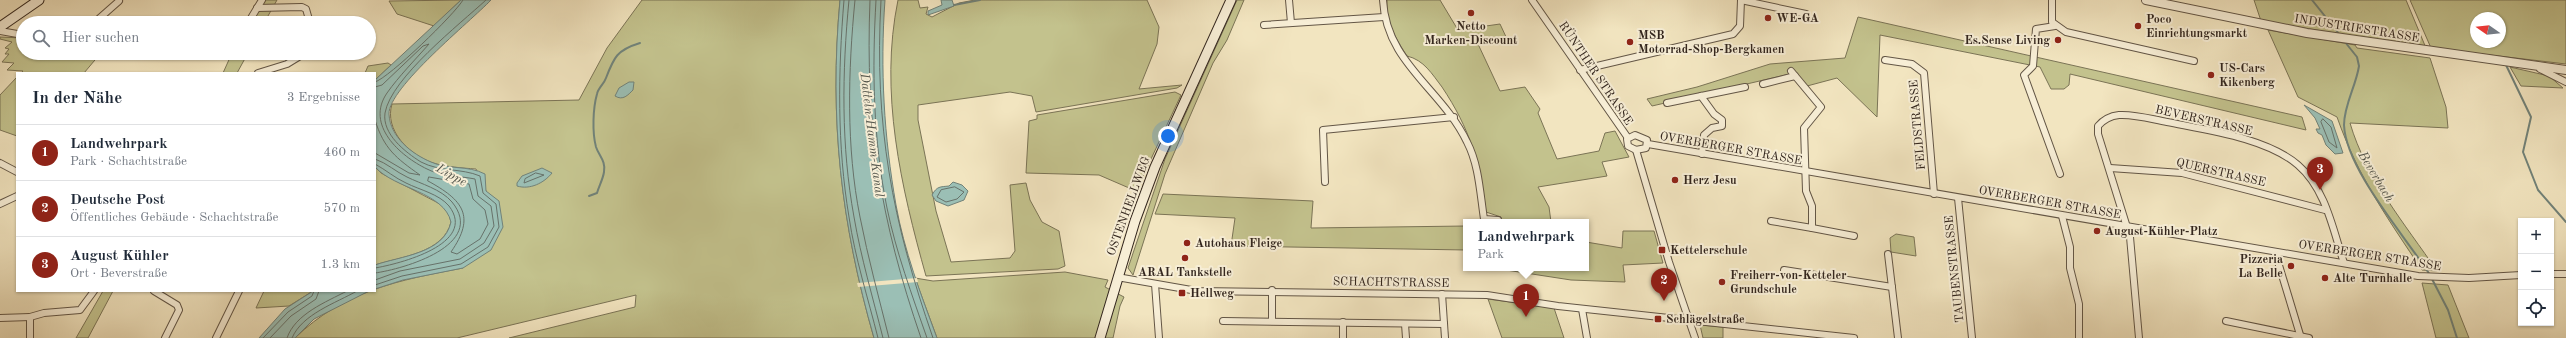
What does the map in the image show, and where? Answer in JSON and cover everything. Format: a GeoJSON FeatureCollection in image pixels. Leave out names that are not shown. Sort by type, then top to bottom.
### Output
{"type":"FeatureCollection","features":[{"type":"Feature","properties":{"kind":"main road"},"geometry":{"type":"LineString","coordinates":[[0,27],[39,0]]}},
{"type":"Feature","properties":{"kind":"main road","name":"OSTENHELLWEG"},"geometry":{"type":"LineString","coordinates":[[1100,338],[1117,277],[1155,167],[1231,0]]}},
{"type":"Feature","properties":{"kind":"street"},"geometry":{"type":"LineString","coordinates":[[252,16],[262,0]]}},
{"type":"Feature","properties":{"kind":"street"},"geometry":{"type":"LineString","coordinates":[[1289,0],[1291,23]]}},
{"type":"Feature","properties":{"kind":"street"},"geometry":{"type":"LineString","coordinates":[[1383,0],[1384,17],[1396,49],[1454,117],[1468,142],[1476,170],[1484,218],[1491,219]]}},
{"type":"Feature","properties":{"kind":"street","name":"RÜNTHER STRASSE"},"geometry":{"type":"LineString","coordinates":[[1532,0],[1628,138],[1627,144],[1636,150],[1695,338]]}},
{"type":"Feature","properties":{"kind":"street"},"geometry":{"type":"LineString","coordinates":[[1580,70],[1733,34],[1740,26],[1741,0],[1806,14]]}},
{"type":"Feature","properties":{"kind":"street"},"geometry":{"type":"LineString","coordinates":[[2052,0],[2051,19],[2055,26],[2069,34],[2194,61]]}},
{"type":"Feature","properties":{"kind":"street","name":"INDUSTRIESTRASSE"},"geometry":{"type":"LineString","coordinates":[[2146,0],[2352,41],[2531,65],[2565,72]]}},
{"type":"Feature","properties":{"kind":"street"},"geometry":{"type":"LineString","coordinates":[[102,16],[119,1]]}},
{"type":"Feature","properties":{"kind":"street"},"geometry":{"type":"LineString","coordinates":[[257,8],[302,6],[306,9],[308,16]]}},
{"type":"Feature","properties":{"kind":"street"},"geometry":{"type":"LineString","coordinates":[[1264,25],[1384,17]]}},
{"type":"Feature","properties":{"kind":"street"},"geometry":{"type":"LineString","coordinates":[[2055,26],[2036,29],[2033,66],[2024,75],[2060,174]]}},
{"type":"Feature","properties":{"kind":"street"},"geometry":{"type":"LineString","coordinates":[[0,31],[16,34]]}},
{"type":"Feature","properties":{"kind":"street"},"geometry":{"type":"LineString","coordinates":[[261,72],[286,64],[293,60]]}},
{"type":"Feature","properties":{"kind":"street","name":"FELDSTRASSE"},"geometry":{"type":"LineString","coordinates":[[1885,60],[1907,63],[1919,68],[1924,73],[1934,194]]}},
{"type":"Feature","properties":{"kind":"street"},"geometry":{"type":"LineString","coordinates":[[2531,65],[2566,82]]}},
{"type":"Feature","properties":{"kind":"street"},"geometry":{"type":"LineString","coordinates":[[1763,84],[1793,74],[1821,107],[1804,128],[1806,192],[1812,206],[1812,228]]}},
{"type":"Feature","properties":{"kind":"street"},"geometry":{"type":"LineString","coordinates":[[1667,103],[1745,87]]}},
{"type":"Feature","properties":{"kind":"street"},"geometry":{"type":"LineString","coordinates":[[1701,96],[1714,114],[1722,120],[1722,126],[1712,128],[1704,134],[1702,154]]}},
{"type":"Feature","properties":{"kind":"street","name":"BEVERSTRASSE"},"geometry":{"type":"LineString","coordinates":[[2139,338],[2135,316],[2135,265],[2128,227],[2098,134],[2100,123],[2106,118],[2117,115],[2142,117],[2258,144],[2280,152],[2298,164],[2309,175],[2316,186],[2344,263]]}},
{"type":"Feature","properties":{"kind":"street"},"geometry":{"type":"LineString","coordinates":[[1325,182],[1323,130],[1454,117]]}},
{"type":"Feature","properties":{"kind":"street","name":"RÜNTHER STRASSE"},"geometry":{"type":"LineString","coordinates":[[1628,138],[1640,136],[1648,144]]}},
{"type":"Feature","properties":{"kind":"street"},"geometry":{"type":"LineString","coordinates":[[1636,150],[1645,149],[1648,144]]}},
{"type":"Feature","properties":{"kind":"street","name":"OVERBERGER STRASSE"},"geometry":{"type":"LineString","coordinates":[[1648,144],[2062,216],[2424,276],[2518,275]]}},
{"type":"Feature","properties":{"kind":"street"},"geometry":{"type":"LineString","coordinates":[[0,163],[15,169]]}},
{"type":"Feature","properties":{"kind":"street","name":"QUERSTRASSE"},"geometry":{"type":"LineString","coordinates":[[2110,168],[2182,173],[2325,210]]}},
{"type":"Feature","properties":{"kind":"street"},"geometry":{"type":"LineString","coordinates":[[0,204],[16,196]]}},
{"type":"Feature","properties":{"kind":"street","name":"TAUBENSTRASSE"},"geometry":{"type":"LineString","coordinates":[[1958,198],[1972,338]]}},
{"type":"Feature","properties":{"kind":"street"},"geometry":{"type":"LineString","coordinates":[[2062,216],[2070,247],[2070,268],[2079,304],[2079,338]]}},
{"type":"Feature","properties":{"kind":"street"},"geometry":{"type":"LineString","coordinates":[[1771,221],[1854,236]]}},
{"type":"Feature","properties":{"kind":"street"},"geometry":{"type":"LineString","coordinates":[[2275,252],[2301,337]]}},
{"type":"Feature","properties":{"kind":"street"},"geometry":{"type":"LineString","coordinates":[[1888,254],[1898,338]]}},
{"type":"Feature","properties":{"kind":"street"},"geometry":{"type":"LineString","coordinates":[[1784,270],[1892,287]]}},
{"type":"Feature","properties":{"kind":"street"},"geometry":{"type":"LineString","coordinates":[[2554,274],[2566,274]]}},
{"type":"Feature","properties":{"kind":"street","name":"SCHACHTSTRASSE"},"geometry":{"type":"LineString","coordinates":[[1117,277],[1197,290],[1272,290],[1487,295],[1582,309],[1688,319]]}},
{"type":"Feature","properties":{"kind":"street"},"geometry":{"type":"LineString","coordinates":[[1155,284],[1159,338]]}},
{"type":"Feature","properties":{"kind":"street"},"geometry":{"type":"LineString","coordinates":[[1272,290],[1272,321]]}},
{"type":"Feature","properties":{"kind":"street"},"geometry":{"type":"LineString","coordinates":[[0,318],[30,317],[44,313],[80,310],[93,292]]}},
{"type":"Feature","properties":{"kind":"street"},"geometry":{"type":"LineString","coordinates":[[156,292],[177,305],[179,310],[165,338]]}},
{"type":"Feature","properties":{"kind":"street"},"geometry":{"type":"LineString","coordinates":[[216,338],[239,292]]}},
{"type":"Feature","properties":{"kind":"street"},"geometry":{"type":"LineString","coordinates":[[1442,294],[1445,338]]}},
{"type":"Feature","properties":{"kind":"street"},"geometry":{"type":"LineString","coordinates":[[1582,309],[1587,338]]}},
{"type":"Feature","properties":{"kind":"street"},"geometry":{"type":"LineString","coordinates":[[30,317],[30,338]]}},
{"type":"Feature","properties":{"kind":"street"},"geometry":{"type":"LineString","coordinates":[[1688,319],[1854,338]]}},
{"type":"Feature","properties":{"kind":"street"},"geometry":{"type":"LineString","coordinates":[[1223,321],[1444,324]]}},
{"type":"Feature","properties":{"kind":"street"},"geometry":{"type":"LineString","coordinates":[[2226,321],[2309,338]]}},
{"type":"Feature","properties":{"kind":"street"},"geometry":{"type":"LineString","coordinates":[[1343,322],[1343,338]]}},
{"type":"Feature","properties":{"kind":"street"},"geometry":{"type":"LineString","coordinates":[[1405,324],[1406,338]]}},
{"type":"Feature","properties":{"kind":"shaded area"},"geometry":{"type":"Polygon","coordinates":[[[265,0],[277,0],[268,16],[255,16],[265,0]]]}},
{"type":"Feature","properties":{"kind":"shaded area"},"geometry":{"type":"Polygon","coordinates":[[[461,0],[434,26],[397,14],[389,1],[461,0]]]}},
{"type":"Feature","properties":{"kind":"shaded area"},"geometry":{"type":"Polygon","coordinates":[[[642,0],[840,0],[836,87],[840,170],[853,253],[874,338],[509,338],[635,307],[636,295],[457,338],[295,338],[313,322],[352,298],[368,292],[376,292],[376,289],[416,277],[463,268],[486,191],[476,169],[433,163],[407,148],[395,132],[390,114],[392,104],[579,100],[607,48],[642,0]]]}},
{"type":"Feature","properties":{"kind":"shaded area"},"geometry":{"type":"Polygon","coordinates":[[[898,0],[918,0],[920,8],[928,7],[926,14],[932,17],[959,3],[975,0],[1147,0],[1159,27],[1157,44],[1139,89],[1182,85],[1177,88],[1036,112],[1032,96],[1010,92],[918,105],[918,120],[936,211],[951,262],[1010,258],[1015,251],[1010,185],[1026,183],[1030,200],[1042,222],[1059,231],[1065,266],[1058,269],[926,276],[908,208],[901,174],[892,104],[891,69],[893,35],[898,0]]]}},
{"type":"Feature","properties":{"kind":"shaded area"},"geometry":{"type":"Polygon","coordinates":[[[1237,0],[1244,0],[1227,40],[1213,63],[1165,174],[1133,275],[1128,268],[1165,159],[1237,0]]]}},
{"type":"Feature","properties":{"kind":"shaded area"},"geometry":{"type":"Polygon","coordinates":[[[1387,0],[1440,0],[1458,30],[1500,24],[1507,39],[1478,44],[1500,91],[1525,87],[1540,109],[1538,113],[1557,159],[1599,151],[1605,133],[1615,131],[1629,157],[1602,162],[1607,176],[1538,187],[1549,207],[1551,219],[1501,219],[1501,217],[1486,212],[1484,194],[1477,162],[1467,132],[1460,117],[1452,102],[1431,73],[1423,64],[1407,56],[1392,30],[1387,8],[1387,0]]]}},
{"type":"Feature","properties":{"kind":"shaded area"},"geometry":{"type":"Polygon","coordinates":[[[2254,0],[2406,0],[2426,48],[2261,21],[2254,0]]]}},
{"type":"Feature","properties":{"kind":"shaded area"},"geometry":{"type":"Polygon","coordinates":[[[2410,0],[2566,0],[2566,64],[2431,48],[2410,0]]]}},
{"type":"Feature","properties":{"kind":"shaded area"},"geometry":{"type":"Polygon","coordinates":[[[1858,17],[2302,117],[2306,130],[2070,74],[2069,85],[2064,89],[2051,89],[2040,67],[1880,35],[1877,117],[1837,78],[1807,86],[1794,73],[1652,106],[1647,99],[1697,87],[1770,64],[1845,58],[1858,17]]]}},
{"type":"Feature","properties":{"kind":"shaded area"},"geometry":{"type":"Polygon","coordinates":[[[2268,30],[2355,45],[2357,48],[2430,58],[2446,107],[2448,128],[2350,123],[2357,143],[2376,182],[2437,271],[2422,270],[2397,233],[2354,159],[2337,117],[2298,97],[2268,30]]]}},
{"type":"Feature","properties":{"kind":"shaded area"},"geometry":{"type":"Polygon","coordinates":[[[0,37],[16,38],[16,60],[95,60],[85,72],[22,72],[23,71],[7,70],[14,63],[2,62],[9,54],[5,54],[9,49],[5,48],[12,42],[0,39],[0,37]]]}},
{"type":"Feature","properties":{"kind":"shaded area"},"geometry":{"type":"Polygon","coordinates":[[[229,60],[244,60],[238,72],[223,72],[229,60]]]}},
{"type":"Feature","properties":{"kind":"shaded area"},"geometry":{"type":"Polygon","coordinates":[[[388,63],[391,65],[376,79],[376,72],[365,72],[368,66],[388,63]]]}},
{"type":"Feature","properties":{"kind":"shaded area"},"geometry":{"type":"Polygon","coordinates":[[[2510,67],[2549,76],[2563,88],[2521,86],[2510,67]]]}},
{"type":"Feature","properties":{"kind":"shaded area"},"geometry":{"type":"Polygon","coordinates":[[[16,78],[16,136],[0,130],[0,95],[16,78]]]}},
{"type":"Feature","properties":{"kind":"shaded area"},"geometry":{"type":"Polygon","coordinates":[[[1175,92],[1181,95],[1136,191],[1099,175],[1026,173],[1029,121],[1037,119],[1037,115],[1175,92]]]}},
{"type":"Feature","properties":{"kind":"shaded area"},"geometry":{"type":"Polygon","coordinates":[[[376,168],[381,173],[440,204],[448,211],[451,222],[447,232],[440,241],[420,252],[376,265],[376,168]]]}},
{"type":"Feature","properties":{"kind":"shaded area"},"geometry":{"type":"Polygon","coordinates":[[[1163,194],[1313,201],[1311,228],[1463,226],[1463,250],[1231,246],[1235,218],[1155,214],[1163,194]]]}},
{"type":"Feature","properties":{"kind":"shaded area"},"geometry":{"type":"Polygon","coordinates":[[[1623,231],[1654,231],[1663,263],[1623,265],[1625,282],[1571,280],[1512,271],[1589,271],[1589,242],[1622,248],[1623,231]]]}},
{"type":"Feature","properties":{"kind":"shaded area"},"geometry":{"type":"Polygon","coordinates":[[[1896,234],[1914,237],[1916,256],[1891,252],[1890,238],[1896,234]]]}},
{"type":"Feature","properties":{"kind":"shaded area"},"geometry":{"type":"Polygon","coordinates":[[[1065,272],[1108,280],[1105,287],[1124,297],[1120,306],[1113,338],[937,338],[915,278],[933,281],[1065,272]]]}},
{"type":"Feature","properties":{"kind":"shaded area"},"geometry":{"type":"Polygon","coordinates":[[[2422,283],[2448,285],[2469,338],[2436,338],[2422,283]]]}},
{"type":"Feature","properties":{"kind":"shaded area"},"geometry":{"type":"Polygon","coordinates":[[[102,292],[112,292],[88,338],[76,338],[102,292]]]}},
{"type":"Feature","properties":{"kind":"shaded area"},"geometry":{"type":"Polygon","coordinates":[[[264,292],[311,292],[289,306],[256,308],[264,292]]]}},
{"type":"Feature","properties":{"kind":"shaded area"},"geometry":{"type":"Polygon","coordinates":[[[1488,299],[1554,308],[1564,338],[1502,338],[1488,299]]]}},
{"type":"Feature","properties":{"kind":"shaded area"},"geometry":{"type":"Polygon","coordinates":[[[1700,325],[1723,327],[1723,338],[1703,338],[1700,325]]]}},
{"type":"Feature","properties":{"kind":"water","name":"Lippe"},"geometry":{"type":"Polygon","coordinates":[[[461,0],[491,0],[416,72],[392,102],[389,114],[393,130],[403,144],[424,159],[444,166],[472,169],[485,174],[486,191],[499,201],[503,227],[491,250],[463,268],[403,280],[376,289],[376,265],[408,256],[430,247],[440,241],[447,233],[451,222],[447,212],[439,204],[429,197],[394,181],[376,168],[376,79],[461,0]]]}},
{"type":"Feature","properties":{"kind":"water","name":"Datteln-Hamm-Kanal"},"geometry":{"type":"Polygon","coordinates":[[[840,0],[885,0],[883,52],[884,103],[896,205],[908,256],[937,338],[874,338],[853,253],[840,170],[836,87],[840,0]]]}},
{"type":"Feature","properties":{"kind":"water"},"geometry":{"type":"Polygon","coordinates":[[[941,0],[952,0],[954,6],[928,15],[928,11],[942,5],[941,0]]]}},
{"type":"Feature","properties":{"kind":"water"},"geometry":{"type":"Polygon","coordinates":[[[629,82],[634,82],[633,90],[631,92],[623,98],[615,96],[619,88],[629,82]]]}},
{"type":"Feature","properties":{"kind":"water"},"geometry":{"type":"Polygon","coordinates":[[[2304,105],[2332,121],[2343,153],[2335,154],[2326,145],[2322,135],[2318,133],[2316,129],[2320,129],[2315,118],[2304,105]]]}},
{"type":"Feature","properties":{"kind":"water"},"geometry":{"type":"Polygon","coordinates":[[[542,168],[552,173],[541,183],[527,187],[517,186],[517,183],[522,176],[542,168]]]}},
{"type":"Feature","properties":{"kind":"water"},"geometry":{"type":"Polygon","coordinates":[[[953,182],[962,185],[968,191],[964,200],[948,206],[936,201],[932,195],[937,188],[949,186],[953,182]]]}},
{"type":"Feature","properties":{"kind":"water"},"geometry":{"type":"Polygon","coordinates":[[[311,292],[367,292],[314,319],[295,338],[259,338],[285,309],[311,292]]]}},
{"type":"Feature","properties":{"kind":"pier"},"geometry":{"type":"Polygon","coordinates":[[[917,278],[918,282],[858,287],[857,283],[917,278]]]}},
{"type":"Feature","properties":{"kind":"waterway"},"geometry":{"type":"LineString","coordinates":[[954,5],[980,0]]}},
{"type":"Feature","properties":{"kind":"waterway","name":"Beverbach"},"geometry":{"type":"LineString","coordinates":[[2312,0],[2340,35]]}},
{"type":"Feature","properties":{"kind":"waterway","name":"Beverbach"},"geometry":{"type":"LineString","coordinates":[[2345,42],[2357,57],[2359,66],[2346,110],[2344,125],[2347,143],[2355,162],[2379,203],[2430,275]]}},
{"type":"Feature","properties":{"kind":"waterway"},"geometry":{"type":"LineString","coordinates":[[589,196],[597,193],[604,172],[603,162],[596,147],[594,134],[594,113],[598,92],[617,55],[626,48],[640,43]]}},
{"type":"Feature","properties":{"kind":"waterway"},"geometry":{"type":"LineString","coordinates":[[2506,65],[2531,117],[2523,152],[2538,190],[2566,222]]}},
{"type":"Feature","properties":{"kind":"waterway","name":"Beverbach"},"geometry":{"type":"LineString","coordinates":[[2432,279],[2448,310],[2457,338]]}},
{"type":"Feature","properties":{"kind":"place","name":"Netto Marken-Discount"},"geometry":{"type":"Point","coordinates":[1471,13]}},
{"type":"Feature","properties":{"kind":"place","name":"WE-GA"},"geometry":{"type":"Point","coordinates":[1768,18]}},
{"type":"Feature","properties":{"kind":"place","name":"Poco Einrichtungsmarkt"},"geometry":{"type":"Point","coordinates":[2138,26]}},
{"type":"Feature","properties":{"kind":"place","name":"Es.Sense Living"},"geometry":{"type":"Point","coordinates":[2058,40]}},
{"type":"Feature","properties":{"kind":"place","name":"MSB Motorrad-Shop-Bergkamen"},"geometry":{"type":"Point","coordinates":[1630,42]}},
{"type":"Feature","properties":{"kind":"place","name":"US-Cars Kikenberg"},"geometry":{"type":"Point","coordinates":[2211,75]}},
{"type":"Feature","properties":{"kind":"place","name":"Herz Jesu"},"geometry":{"type":"Point","coordinates":[1675,180]}},
{"type":"Feature","properties":{"kind":"place","name":"August Kühler"},"geometry":{"type":"Point","coordinates":[2320,190]}},
{"type":"Feature","properties":{"kind":"place","name":"August-Kühler-Platz"},"geometry":{"type":"Point","coordinates":[2097,231]}},
{"type":"Feature","properties":{"kind":"place","name":"Autohaus Fleige"},"geometry":{"type":"Point","coordinates":[1187,243]}},
{"type":"Feature","properties":{"kind":"place","name":"Kettelerschule"},"geometry":{"type":"Point","coordinates":[1662,250]}},
{"type":"Feature","properties":{"kind":"place","name":"ARAL Tankstelle"},"geometry":{"type":"Point","coordinates":[1185,258]}},
{"type":"Feature","properties":{"kind":"place","name":"Pizzeria La Belle"},"geometry":{"type":"Point","coordinates":[2291,266]}},
{"type":"Feature","properties":{"kind":"place","name":"Alte Turnhalle"},"geometry":{"type":"Point","coordinates":[2325,278]}},
{"type":"Feature","properties":{"kind":"place","name":"Freiherr-von-Ketteler Grundschule"},"geometry":{"type":"Point","coordinates":[1722,282]}},
{"type":"Feature","properties":{"kind":"place","name":"Hellweg"},"geometry":{"type":"Point","coordinates":[1182,293]}},
{"type":"Feature","properties":{"kind":"place","name":"Deutsche Post"},"geometry":{"type":"Point","coordinates":[1664,301]}},
{"type":"Feature","properties":{"kind":"place","name":"Landwehrpark"},"geometry":{"type":"Point","coordinates":[1526,317]}},
{"type":"Feature","properties":{"kind":"place","name":"Schlägelstraße"},"geometry":{"type":"Point","coordinates":[1658,319]}}]}
